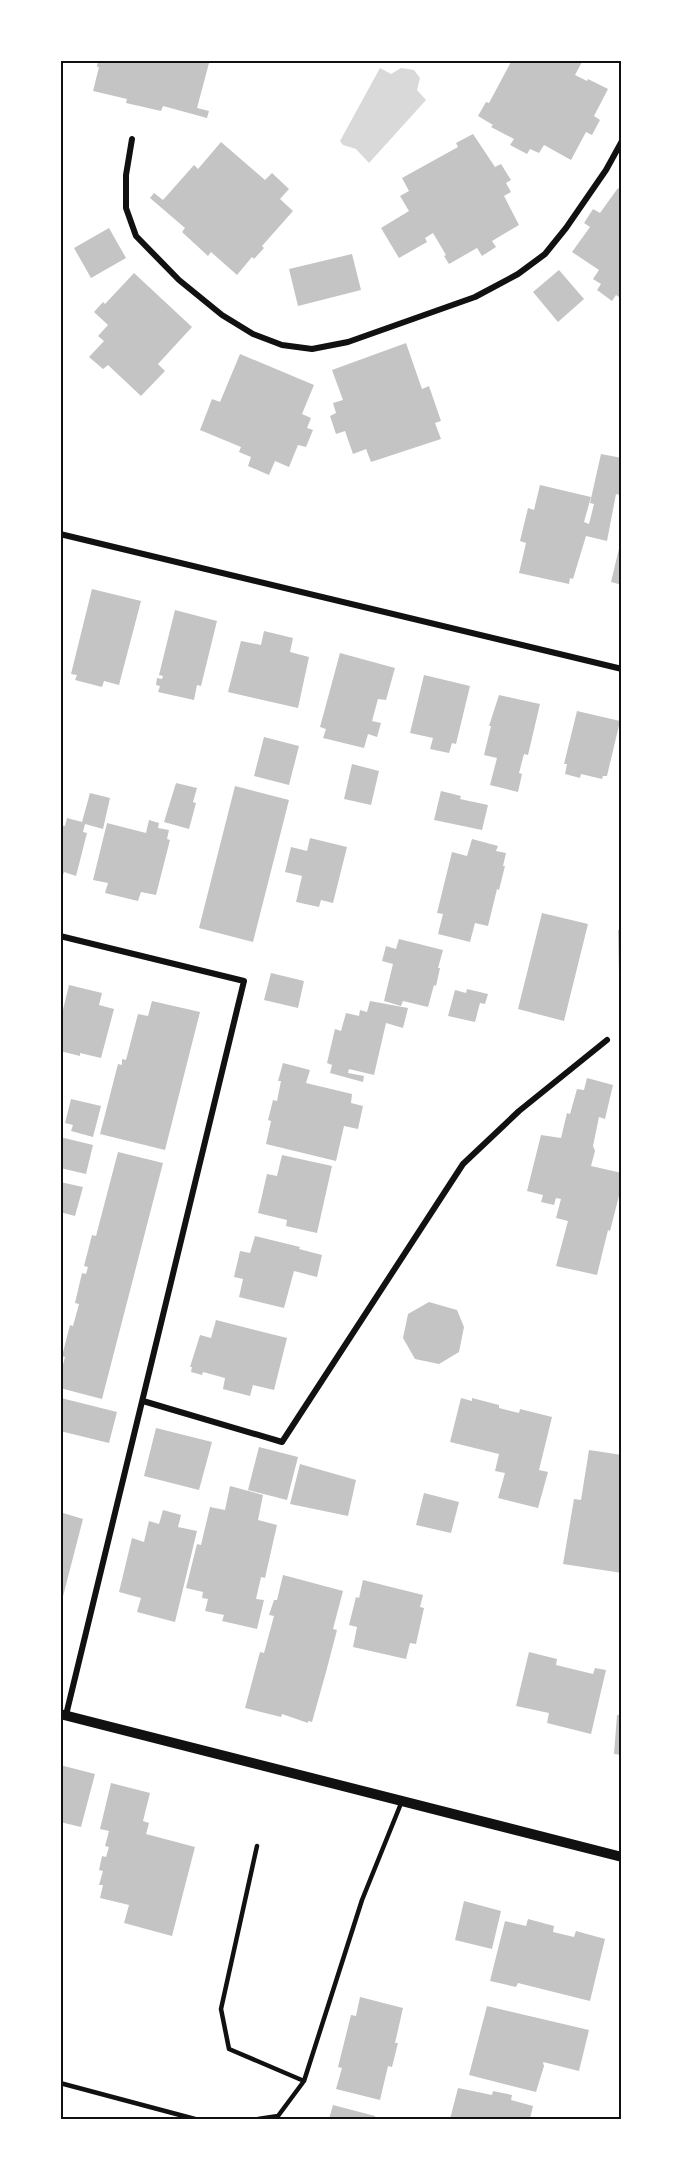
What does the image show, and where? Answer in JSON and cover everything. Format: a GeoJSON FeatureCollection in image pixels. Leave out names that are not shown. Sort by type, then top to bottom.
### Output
{"type":"FeatureCollection","features":[{"type":"Feature","properties":{"kind":"street"},"geometry":{"type":"LineString","coordinates":[[132,139],[126,176],[126,208],[136,236],[179,280],[222,315],[253,334],[282,345],[312,349],[348,342],[476,297],[518,274],[544,254],[566,228],[606,170],[622,141]]}},
{"type":"Feature","properties":{"kind":"street"},"geometry":{"type":"LineString","coordinates":[[60,534],[622,669]]}},
{"type":"Feature","properties":{"kind":"street"},"geometry":{"type":"LineString","coordinates":[[60,936],[244,981],[143,1401],[63,1715],[622,1857]]}},
{"type":"Feature","properties":{"kind":"street"},"geometry":{"type":"LineString","coordinates":[[143,1401],[282,1442],[463,1164],[519,1111],[607,1040]]}},
{"type":"Feature","properties":{"kind":"lane"},"geometry":{"type":"LineString","coordinates":[[258,2119],[278,2116],[304,2081],[363,1900],[402,1801]]}},
{"type":"Feature","properties":{"kind":"lane"},"geometry":{"type":"LineString","coordinates":[[257,1846],[221,2009],[229,2049],[304,2081]]}},
{"type":"Feature","properties":{"kind":"lane"},"geometry":{"type":"LineString","coordinates":[[60,2083],[195,2119]]}},
{"type":"Feature","properties":{"kind":"shaded area"},"geometry":{"type":"Polygon","coordinates":[[[380,68],[391,74],[401,68],[414,70],[420,78],[417,90],[426,100],[369,163],[356,149],[343,145],[340,141],[380,68]]]}},
{"type":"Feature","properties":{"kind":"building"},"geometry":{"type":"Polygon","coordinates":[[[98,60],[203,60],[209,63],[197,108],[209,111],[207,118],[163,106],[161,111],[126,103],[127,99],[93,91],[99,67],[97,67],[98,60]]]}},
{"type":"Feature","properties":{"kind":"building"},"geometry":{"type":"Polygon","coordinates":[[[512,60],[583,60],[575,75],[608,89],[594,116],[600,120],[592,135],[586,132],[571,160],[544,145],[539,153],[530,149],[527,154],[510,145],[514,139],[491,127],[493,125],[478,116],[486,102],[489,103],[512,60]]]}},
{"type":"Feature","properties":{"kind":"building"},"geometry":{"type":"Polygon","coordinates":[[[473,134],[495,167],[501,164],[511,180],[506,183],[511,192],[504,196],[519,225],[492,241],[496,247],[482,256],[477,248],[449,264],[433,233],[425,238],[427,242],[399,258],[381,228],[409,211],[400,196],[409,191],[402,178],[458,147],[456,143],[473,134]]]}},
{"type":"Feature","properties":{"kind":"building"},"geometry":{"type":"Polygon","coordinates":[[[221,142],[265,180],[272,173],[289,189],[280,199],[293,211],[262,246],[264,248],[254,259],[252,257],[237,275],[211,252],[208,256],[182,232],[185,228],[150,198],[154,193],[163,200],[194,165],[198,169],[221,142]]]}},
{"type":"Feature","properties":{"kind":"building"},"geometry":{"type":"Polygon","coordinates":[[[618,188],[622,191],[622,299],[616,295],[612,301],[597,290],[601,284],[593,279],[599,270],[572,252],[590,227],[584,223],[593,209],[600,213],[618,188]]]}},
{"type":"Feature","properties":{"kind":"building"},"geometry":{"type":"Polygon","coordinates":[[[109,228],[126,258],[91,278],[74,248],[109,228]]]}},
{"type":"Feature","properties":{"kind":"building"},"geometry":{"type":"Polygon","coordinates":[[[352,254],[361,290],[298,306],[289,269],[352,254]]]}},
{"type":"Feature","properties":{"kind":"building"},"geometry":{"type":"Polygon","coordinates":[[[559,270],[584,299],[558,322],[533,292],[559,270]]]}},
{"type":"Feature","properties":{"kind":"building"},"geometry":{"type":"Polygon","coordinates":[[[134,273],[192,327],[158,364],[165,371],[141,396],[108,365],[103,369],[89,357],[104,341],[98,336],[108,325],[94,312],[103,302],[105,304],[134,273]]]}},
{"type":"Feature","properties":{"kind":"building"},"geometry":{"type":"Polygon","coordinates":[[[406,343],[422,389],[429,386],[441,421],[435,423],[441,439],[371,462],[366,449],[353,454],[345,431],[336,434],[330,416],[336,413],[333,403],[343,400],[332,370],[406,343]]]}},
{"type":"Feature","properties":{"kind":"building"},"geometry":{"type":"Polygon","coordinates":[[[240,354],[314,385],[302,414],[311,418],[307,428],[313,430],[306,447],[298,445],[289,467],[275,461],[269,475],[248,466],[251,457],[239,452],[241,447],[200,430],[212,399],[220,402],[240,354]]]}},
{"type":"Feature","properties":{"kind":"building"},"geometry":{"type":"Polygon","coordinates":[[[601,454],[622,458],[622,488],[620,495],[616,494],[607,541],[586,536],[573,579],[570,578],[569,584],[519,573],[526,543],[520,541],[528,508],[534,510],[540,485],[591,497],[584,522],[589,524],[594,504],[590,503],[601,454]]]}},
{"type":"Feature","properties":{"kind":"building"},"geometry":{"type":"Polygon","coordinates":[[[622,541],[622,585],[611,582],[622,541]]]}},
{"type":"Feature","properties":{"kind":"building"},"geometry":{"type":"Polygon","coordinates":[[[92,589],[141,601],[119,685],[104,681],[102,687],[75,680],[77,675],[71,674],[92,589]]]}},
{"type":"Feature","properties":{"kind":"building"},"geometry":{"type":"Polygon","coordinates":[[[175,610],[217,621],[201,686],[197,685],[194,700],[158,692],[160,686],[156,685],[157,678],[162,679],[163,676],[159,675],[175,610]]]}},
{"type":"Feature","properties":{"kind":"building"},"geometry":{"type":"Polygon","coordinates":[[[264,631],[293,638],[290,652],[309,657],[298,708],[228,692],[241,641],[261,645],[264,631]]]}},
{"type":"Feature","properties":{"kind":"building"},"geometry":{"type":"Polygon","coordinates":[[[340,653],[395,668],[386,700],[378,699],[372,721],[381,723],[377,737],[368,734],[364,748],[323,738],[326,729],[320,727],[340,653]]]}},
{"type":"Feature","properties":{"kind":"building"},"geometry":{"type":"Polygon","coordinates":[[[424,675],[470,686],[456,744],[452,743],[449,753],[430,749],[433,738],[410,733],[424,675]]]}},
{"type":"Feature","properties":{"kind":"building"},"geometry":{"type":"Polygon","coordinates":[[[499,695],[540,704],[528,755],[524,754],[519,773],[522,774],[518,792],[490,785],[497,758],[484,755],[491,726],[489,726],[499,695]]]}},
{"type":"Feature","properties":{"kind":"building"},"geometry":{"type":"Polygon","coordinates":[[[577,711],[620,721],[607,776],[603,776],[602,779],[581,774],[580,778],[565,774],[567,764],[564,764],[577,711]]]}},
{"type":"Feature","properties":{"kind":"building"},"geometry":{"type":"Polygon","coordinates":[[[264,737],[299,746],[289,785],[254,776],[264,737]]]}},
{"type":"Feature","properties":{"kind":"building"},"geometry":{"type":"Polygon","coordinates":[[[352,764],[379,771],[371,805],[344,799],[352,764]]]}},
{"type":"Feature","properties":{"kind":"building"},"geometry":{"type":"Polygon","coordinates":[[[176,783],[197,788],[193,802],[196,803],[189,829],[164,822],[176,783]]]}},
{"type":"Feature","properties":{"kind":"building"},"geometry":{"type":"Polygon","coordinates":[[[235,786],[289,800],[253,942],[199,928],[235,786]]]}},
{"type":"Feature","properties":{"kind":"building"},"geometry":{"type":"Polygon","coordinates":[[[441,791],[461,796],[460,799],[488,805],[482,830],[434,820],[441,791]]]}},
{"type":"Feature","properties":{"kind":"building"},"geometry":{"type":"Polygon","coordinates":[[[90,793],[110,798],[103,829],[85,824],[83,832],[87,833],[76,876],[64,872],[60,883],[60,825],[65,826],[67,818],[82,822],[90,793]]]}},
{"type":"Feature","properties":{"kind":"building"},"geometry":{"type":"Polygon","coordinates":[[[149,820],[159,823],[158,828],[169,830],[167,839],[170,840],[156,895],[141,892],[138,901],[105,893],[108,883],[93,880],[107,823],[146,833],[149,820]]]}},
{"type":"Feature","properties":{"kind":"building"},"geometry":{"type":"Polygon","coordinates":[[[310,838],[347,847],[333,903],[321,900],[319,907],[296,902],[302,876],[285,872],[291,847],[307,851],[310,838]]]}},
{"type":"Feature","properties":{"kind":"building"},"geometry":{"type":"Polygon","coordinates":[[[472,839],[498,846],[496,851],[506,853],[503,866],[505,866],[488,926],[475,923],[470,942],[438,934],[443,914],[437,913],[452,852],[467,856],[472,839]]]}},
{"type":"Feature","properties":{"kind":"building"},"geometry":{"type":"Polygon","coordinates":[[[542,913],[588,924],[564,1021],[518,1009],[542,913]]]}},
{"type":"Feature","properties":{"kind":"building"},"geometry":{"type":"Polygon","coordinates":[[[618,930],[622,930],[622,974],[619,974],[618,930]]]}},
{"type":"Feature","properties":{"kind":"building"},"geometry":{"type":"Polygon","coordinates":[[[399,939],[443,950],[436,986],[434,985],[428,1007],[403,1001],[401,1006],[384,1001],[393,964],[382,961],[386,946],[396,949],[399,939]]]}},
{"type":"Feature","properties":{"kind":"building"},"geometry":{"type":"Polygon","coordinates":[[[271,973],[304,981],[298,1008],[264,1000],[271,973]]]}},
{"type":"Feature","properties":{"kind":"building"},"geometry":{"type":"Polygon","coordinates":[[[69,985],[102,993],[99,1005],[114,1009],[101,1058],[60,1051],[60,1022],[69,985]]]}},
{"type":"Feature","properties":{"kind":"building"},"geometry":{"type":"Polygon","coordinates":[[[467,989],[488,994],[485,1004],[480,1003],[475,1022],[448,1016],[455,990],[466,993],[467,989]]]}},
{"type":"Feature","properties":{"kind":"building"},"geometry":{"type":"Polygon","coordinates":[[[152,1001],[200,1012],[165,1150],[100,1134],[118,1064],[122,1065],[122,1059],[126,1060],[138,1014],[148,1016],[152,1001]]]}},
{"type":"Feature","properties":{"kind":"building"},"geometry":{"type":"Polygon","coordinates":[[[370,1001],[408,1008],[403,1028],[386,1023],[374,1075],[349,1069],[348,1073],[364,1076],[363,1082],[330,1073],[332,1065],[327,1063],[335,1029],[341,1031],[346,1013],[359,1016],[360,1010],[367,1012],[370,1001]]]}},
{"type":"Feature","properties":{"kind":"building"},"geometry":{"type":"Polygon","coordinates":[[[283,1063],[310,1070],[306,1083],[352,1094],[351,1103],[363,1106],[358,1129],[344,1126],[336,1161],[266,1144],[271,1121],[268,1120],[273,1100],[277,1101],[281,1081],[278,1081],[283,1063]]]}},
{"type":"Feature","properties":{"kind":"building"},"geometry":{"type":"Polygon","coordinates":[[[587,1078],[613,1085],[605,1119],[599,1117],[591,1166],[622,1173],[622,1184],[597,1275],[556,1266],[568,1221],[556,1218],[561,1199],[556,1198],[554,1205],[541,1202],[543,1195],[527,1191],[541,1135],[561,1138],[567,1113],[570,1114],[577,1089],[584,1090],[587,1078]]]}},
{"type":"Feature","properties":{"kind":"building"},"geometry":{"type":"Polygon","coordinates":[[[71,1099],[101,1106],[93,1137],[71,1131],[73,1125],[65,1123],[71,1099]]]}},
{"type":"Feature","properties":{"kind":"building"},"geometry":{"type":"Polygon","coordinates":[[[60,1137],[93,1145],[86,1174],[60,1168],[60,1137]]]}},
{"type":"Feature","properties":{"kind":"building"},"geometry":{"type":"Polygon","coordinates":[[[118,1152],[163,1163],[102,1399],[60,1388],[60,1376],[65,1357],[62,1356],[70,1325],[73,1326],[79,1304],[75,1303],[82,1273],[86,1274],[88,1267],[84,1266],[92,1235],[96,1236],[118,1152]]]}},
{"type":"Feature","properties":{"kind":"building"},"geometry":{"type":"Polygon","coordinates":[[[282,1155],[332,1166],[317,1233],[286,1226],[287,1220],[258,1213],[267,1174],[277,1176],[282,1155]]]}},
{"type":"Feature","properties":{"kind":"building"},"geometry":{"type":"Polygon","coordinates":[[[60,1182],[83,1187],[75,1216],[60,1212],[60,1182]]]}},
{"type":"Feature","properties":{"kind":"building"},"geometry":{"type":"Polygon","coordinates":[[[255,1236],[322,1255],[317,1277],[294,1271],[284,1308],[239,1297],[243,1279],[234,1277],[240,1251],[250,1253],[255,1236]]]}},
{"type":"Feature","properties":{"kind":"building"},"geometry":{"type":"Polygon","coordinates":[[[429,1302],[457,1310],[464,1327],[459,1352],[439,1364],[415,1359],[403,1338],[408,1314],[429,1302]]]}},
{"type":"Feature","properties":{"kind":"building"},"geometry":{"type":"Polygon","coordinates":[[[216,1320],[287,1338],[274,1390],[253,1385],[250,1396],[223,1389],[225,1378],[203,1372],[202,1375],[191,1372],[192,1367],[190,1367],[200,1335],[211,1338],[216,1320]]]}},
{"type":"Feature","properties":{"kind":"building"},"geometry":{"type":"Polygon","coordinates":[[[61,1398],[117,1412],[109,1443],[60,1431],[61,1398]]]}},
{"type":"Feature","properties":{"kind":"building"},"geometry":{"type":"Polygon","coordinates":[[[461,1398],[472,1401],[472,1398],[519,1413],[520,1409],[552,1417],[539,1470],[548,1472],[538,1508],[498,1498],[505,1473],[495,1471],[499,1454],[450,1442],[461,1398]]]}},
{"type":"Feature","properties":{"kind":"building"},"geometry":{"type":"Polygon","coordinates":[[[156,1428],[212,1442],[199,1490],[144,1476],[156,1428]]]}},
{"type":"Feature","properties":{"kind":"building"},"geometry":{"type":"Polygon","coordinates":[[[259,1447],[298,1457],[287,1500],[248,1490],[259,1447]]]}},
{"type":"Feature","properties":{"kind":"building"},"geometry":{"type":"Polygon","coordinates":[[[589,1450],[622,1455],[622,1573],[563,1564],[574,1499],[581,1500],[589,1450]]]}},
{"type":"Feature","properties":{"kind":"building"},"geometry":{"type":"Polygon","coordinates":[[[300,1464],[356,1480],[348,1516],[290,1504],[300,1464]]]}},
{"type":"Feature","properties":{"kind":"building"},"geometry":{"type":"Polygon","coordinates":[[[230,1486],[263,1495],[258,1520],[277,1525],[265,1578],[261,1577],[256,1599],[264,1600],[257,1629],[222,1621],[224,1615],[205,1611],[208,1599],[202,1598],[203,1592],[186,1588],[197,1544],[201,1545],[210,1507],[225,1510],[230,1486]]]}},
{"type":"Feature","properties":{"kind":"building"},"geometry":{"type":"Polygon","coordinates":[[[424,1493],[459,1502],[451,1533],[416,1525],[424,1493]]]}},
{"type":"Feature","properties":{"kind":"building"},"geometry":{"type":"Polygon","coordinates":[[[163,1510],[181,1515],[178,1527],[197,1531],[175,1622],[137,1612],[141,1598],[119,1592],[132,1538],[144,1542],[149,1521],[159,1524],[163,1510]]]}},
{"type":"Feature","properties":{"kind":"building"},"geometry":{"type":"Polygon","coordinates":[[[63,1513],[83,1519],[61,1604],[60,1524],[63,1513]]]}},
{"type":"Feature","properties":{"kind":"building"},"geometry":{"type":"Polygon","coordinates":[[[283,1575],[343,1591],[333,1629],[337,1630],[326,1672],[312,1722],[308,1721],[308,1723],[282,1714],[281,1717],[245,1708],[260,1652],[264,1653],[274,1616],[269,1615],[274,1600],[277,1600],[283,1575]]]}},
{"type":"Feature","properties":{"kind":"building"},"geometry":{"type":"Polygon","coordinates":[[[363,1580],[423,1595],[420,1607],[424,1608],[416,1644],[410,1643],[406,1659],[353,1647],[357,1627],[349,1625],[363,1580]]]}},
{"type":"Feature","properties":{"kind":"building"},"geometry":{"type":"Polygon","coordinates":[[[529,1652],[557,1659],[556,1665],[593,1674],[595,1668],[606,1670],[591,1734],[547,1723],[549,1713],[516,1706],[529,1652]]]}},
{"type":"Feature","properties":{"kind":"building"},"geometry":{"type":"Polygon","coordinates":[[[617,1715],[622,1715],[622,1755],[614,1754],[617,1715]]]}},
{"type":"Feature","properties":{"kind":"building"},"geometry":{"type":"Polygon","coordinates":[[[60,1765],[95,1774],[81,1827],[60,1822],[60,1765]]]}},
{"type":"Feature","properties":{"kind":"building"},"geometry":{"type":"Polygon","coordinates":[[[111,1783],[150,1793],[143,1821],[149,1823],[146,1834],[195,1847],[172,1936],[124,1923],[129,1905],[100,1898],[103,1885],[99,1885],[103,1871],[99,1870],[102,1856],[106,1857],[109,1847],[105,1846],[109,1831],[100,1829],[111,1783]]]}},
{"type":"Feature","properties":{"kind":"building"},"geometry":{"type":"Polygon","coordinates":[[[464,1901],[501,1911],[492,1949],[455,1940],[464,1901]]]}},
{"type":"Feature","properties":{"kind":"building"},"geometry":{"type":"Polygon","coordinates":[[[528,1919],[554,1926],[553,1932],[574,1937],[576,1931],[605,1939],[590,2001],[518,1983],[516,1987],[490,1981],[505,1921],[526,1926],[528,1919]]]}},
{"type":"Feature","properties":{"kind":"building"},"geometry":{"type":"Polygon","coordinates":[[[360,1997],[403,2008],[392,2067],[388,2066],[380,2100],[336,2089],[342,2068],[338,2067],[351,2015],[356,2016],[360,1997]]]}},
{"type":"Feature","properties":{"kind":"building"},"geometry":{"type":"Polygon","coordinates":[[[487,2006],[589,2030],[579,2071],[543,2062],[544,2066],[536,2092],[469,2075],[487,2006]]]}},
{"type":"Feature","properties":{"kind":"building"},"geometry":{"type":"Polygon","coordinates":[[[458,2088],[492,2095],[493,2091],[512,2095],[511,2100],[533,2106],[530,2119],[450,2119],[458,2088]]]}},
{"type":"Feature","properties":{"kind":"building"},"geometry":{"type":"Polygon","coordinates":[[[333,2105],[375,2116],[375,2119],[329,2119],[333,2105]]]}}]}
